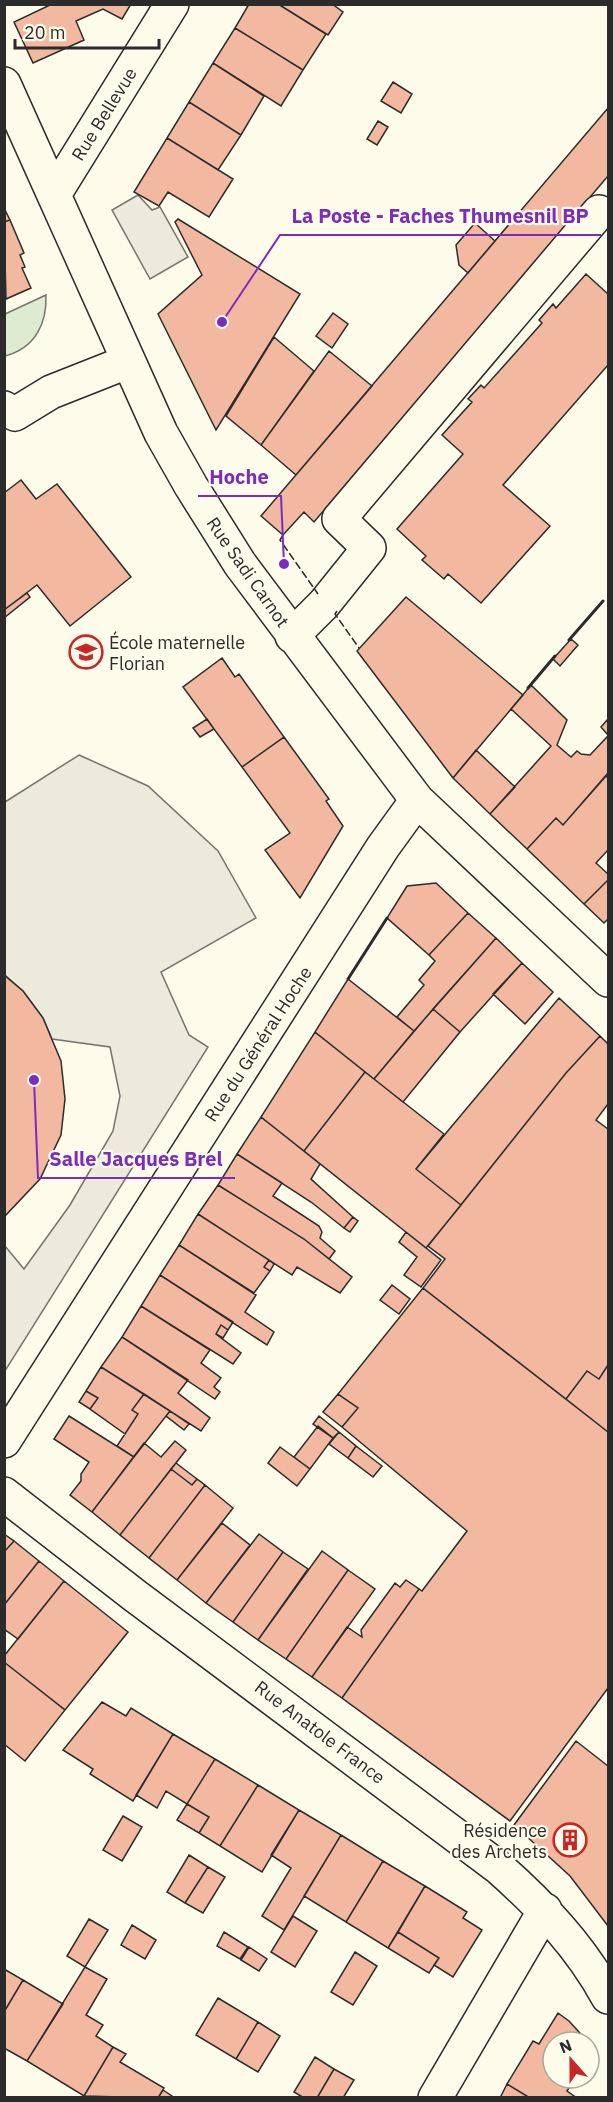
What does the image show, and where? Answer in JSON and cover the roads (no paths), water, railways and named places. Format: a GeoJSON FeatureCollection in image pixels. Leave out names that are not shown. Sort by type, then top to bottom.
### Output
{"type":"FeatureCollection","features":[{"type":"Feature","properties":{"kind":"street","name":"Rue Bellevue"},"geometry":{"type":"LineString","coordinates":[[55,193],[172,4]]}},
{"type":"Feature","properties":{"kind":"street","name":"Rue Sadi Carnot"},"geometry":{"type":"LineString","coordinates":[[4,84],[173,457],[240,564],[417,800],[609,980]]}},
{"type":"Feature","properties":{"kind":"street"},"geometry":{"type":"LineString","coordinates":[[292,636],[324,604],[369,548],[339,519],[599,212]]}},
{"type":"Feature","properties":{"kind":"street"},"geometry":{"type":"LineString","coordinates":[[8,415],[51,392],[128,362]]}},
{"type":"Feature","properties":{"kind":"street","name":"Rue du Général Hoche"},"geometry":{"type":"LineString","coordinates":[[4,1442],[383,847],[417,800]]}},
{"type":"Feature","properties":{"kind":"street","name":"Rue Anatole France"},"geometry":{"type":"LineString","coordinates":[[4,1494],[134,1595],[498,1867],[546,1910],[581,1953],[609,1997]]}},
{"type":"Feature","properties":{"kind":"street"},"geometry":{"type":"LineString","coordinates":[[435,2097],[546,1910]]}},
{"type":"Feature","properties":{"kind":"place","name":"La Poste - Faches Thumesnil BP"},"geometry":{"type":"Point","coordinates":[222,322]}},
{"type":"Feature","properties":{"kind":"place","name":"Hoche"},"geometry":{"type":"Point","coordinates":[284,564]}},
{"type":"Feature","properties":{"kind":"place","name":"École maternelle Florian"},"geometry":{"type":"Point","coordinates":[86,652]}},
{"type":"Feature","properties":{"kind":"place","name":"Salle Jacques Brel"},"geometry":{"type":"Point","coordinates":[34,1080]}},
{"type":"Feature","properties":{"kind":"place","name":"Résidence des Archets"},"geometry":{"type":"Point","coordinates":[570,1840]}}]}
